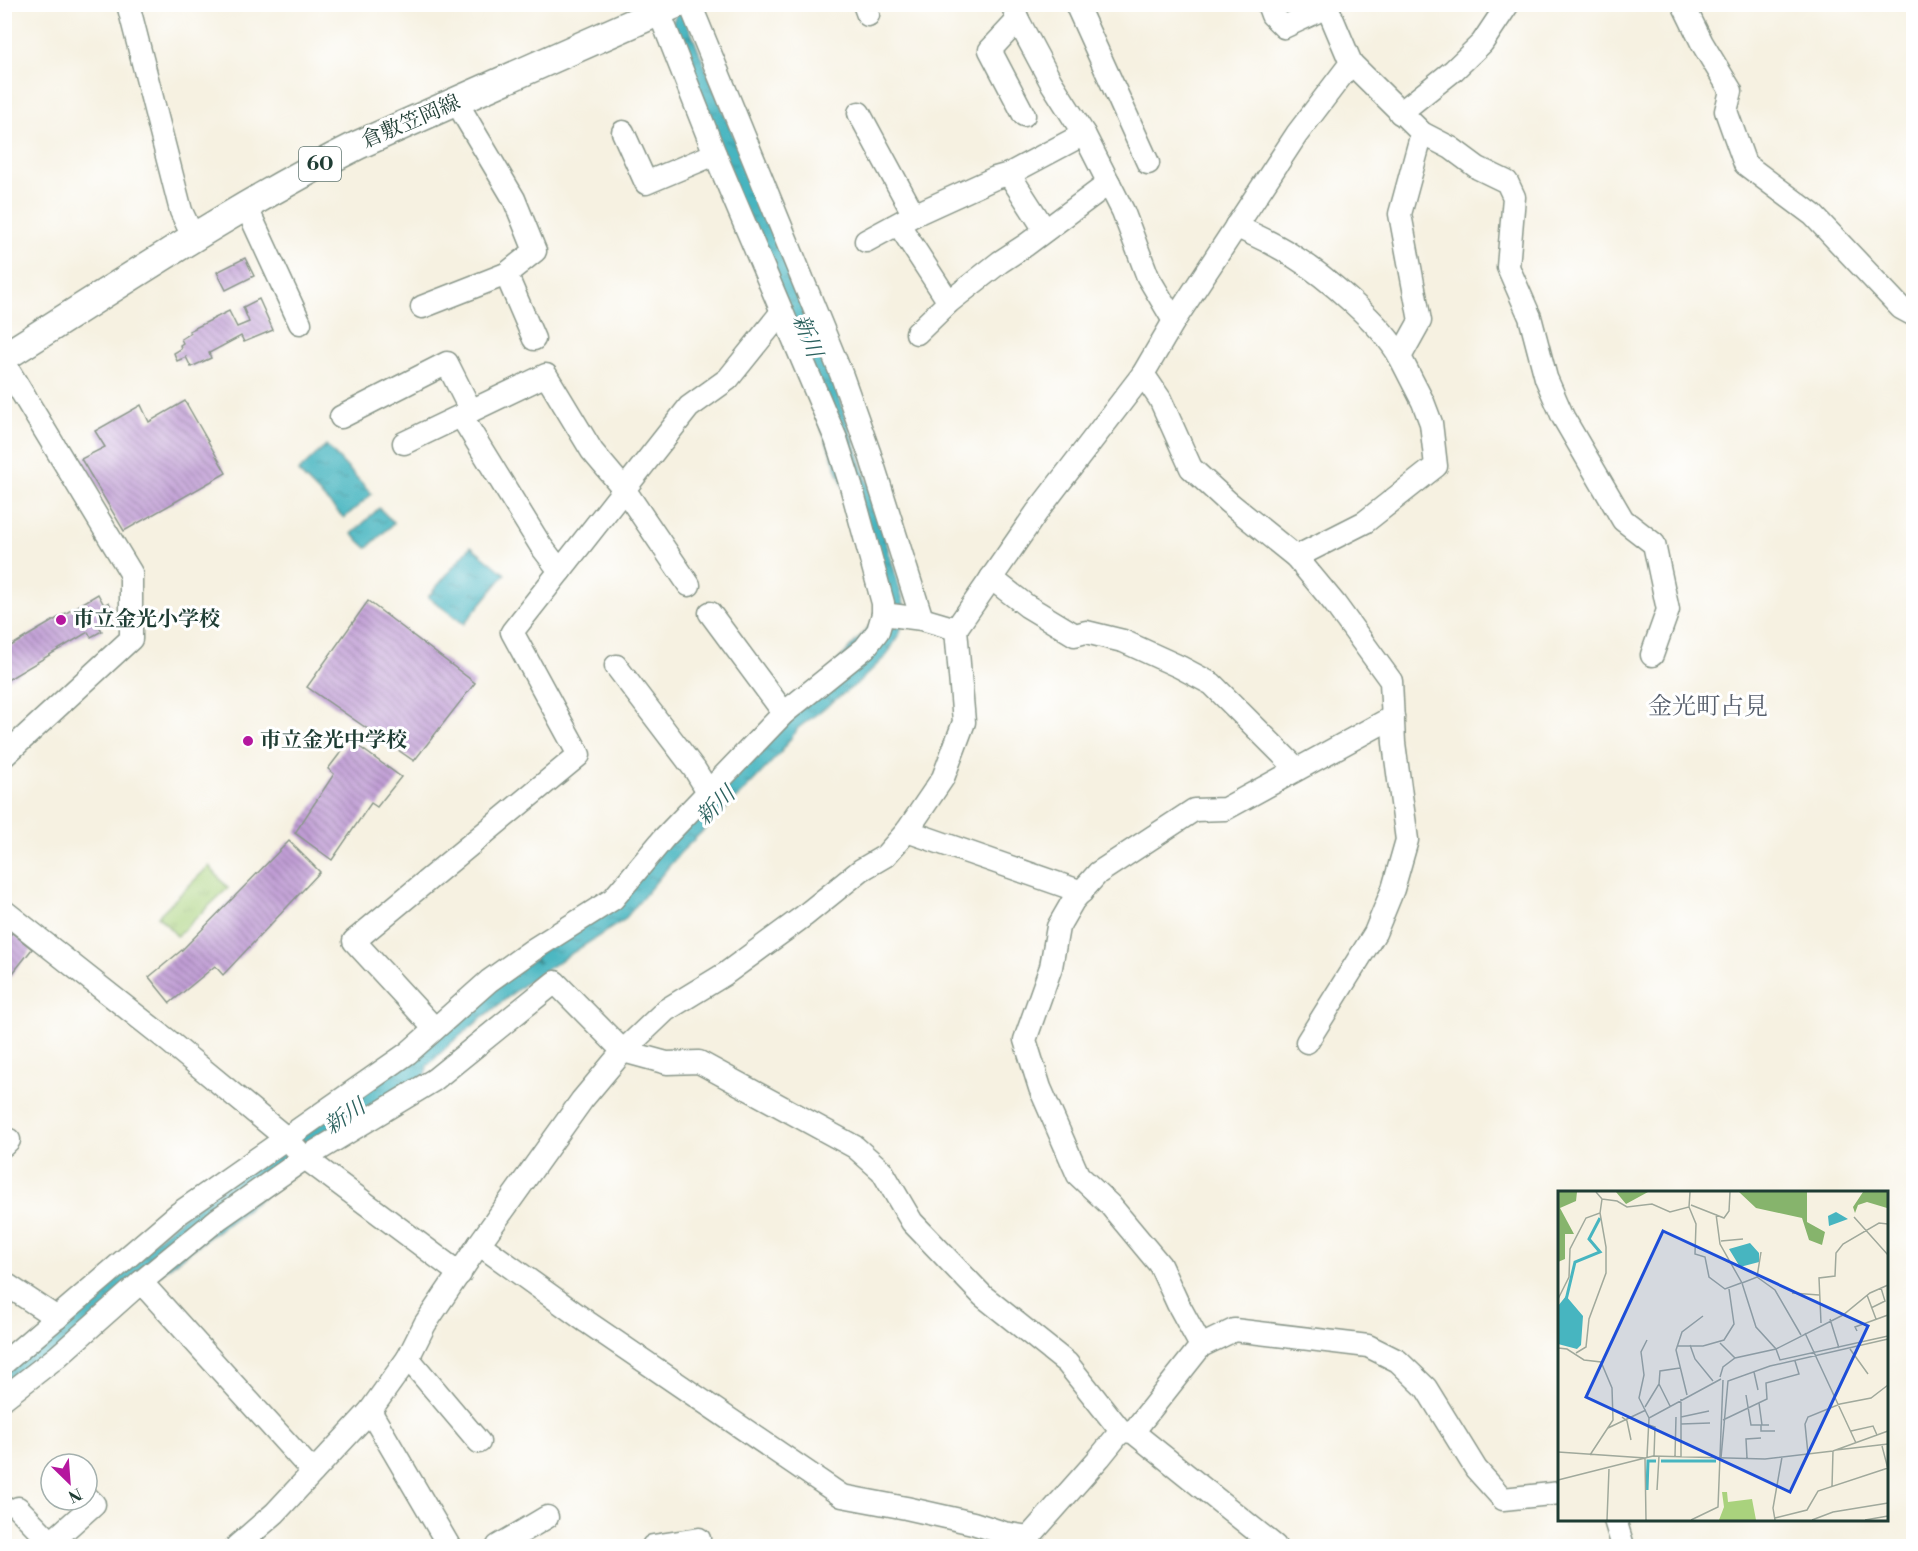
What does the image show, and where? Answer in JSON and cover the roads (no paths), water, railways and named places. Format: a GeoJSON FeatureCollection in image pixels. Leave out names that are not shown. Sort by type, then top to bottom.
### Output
{"type":"FeatureCollection","features":[{"type":"Feature","properties":{"kind":"main road","name":"倉敷笠岡線"},"geometry":{"type":"LineString","coordinates":[[4,357],[246,206],[314,167],[358,145],[667,8]]}},
{"type":"Feature","properties":{"kind":"street"},"geometry":{"type":"LineString","coordinates":[[128,4],[181,211],[194,239]]}},
{"type":"Feature","properties":{"kind":"street"},"geometry":{"type":"LineString","coordinates":[[690,4],[842,376],[870,455],[922,619]]}},
{"type":"Feature","properties":{"kind":"street"},"geometry":{"type":"LineString","coordinates":[[1076,4],[1148,164]]}},
{"type":"Feature","properties":{"kind":"street"},"geometry":{"type":"LineString","coordinates":[[1268,4],[1272,15],[1284,27],[1326,6],[1351,63],[1400,113],[1422,134],[1451,148],[1478,168],[1507,182],[1514,197],[1508,267],[1530,317],[1546,378],[1563,417],[1623,520],[1654,544],[1668,610],[1652,655]]}},
{"type":"Feature","properties":{"kind":"street"},"geometry":{"type":"LineString","coordinates":[[1400,113],[1454,70],[1482,43],[1508,4]]}},
{"type":"Feature","properties":{"kind":"street"},"geometry":{"type":"LineString","coordinates":[[1683,4],[1702,43],[1731,91],[1726,111],[1745,164],[1813,215],[1900,308],[1914,315]]}},
{"type":"Feature","properties":{"kind":"street"},"geometry":{"type":"LineString","coordinates":[[4,1363],[178,1214],[408,1053],[489,981],[534,948],[613,899],[664,838],[709,794],[784,713],[865,648],[878,631],[883,614],[883,603],[839,448],[715,154],[667,8]]}},
{"type":"Feature","properties":{"kind":"street"},"geometry":{"type":"LineString","coordinates":[[1024,115],[990,50],[1015,12],[1051,82],[1084,134],[1123,211],[1148,277],[1174,321]]}},
{"type":"Feature","properties":{"kind":"street"},"geometry":{"type":"LineString","coordinates":[[237,1546],[275,1513],[370,1411],[408,1358],[425,1324],[479,1244],[582,1100],[623,1051],[666,1010],[724,974],[804,916],[861,870],[885,856],[907,831],[944,778],[964,722],[956,628],[1069,470],[1143,374],[1174,321],[1297,134],[1351,63]]}},
{"type":"Feature","properties":{"kind":"street"},"geometry":{"type":"LineString","coordinates":[[422,307],[506,274],[535,251],[514,199],[457,103]]}},
{"type":"Feature","properties":{"kind":"street"},"geometry":{"type":"LineString","coordinates":[[859,113],[906,220],[949,302]]}},
{"type":"Feature","properties":{"kind":"street"},"geometry":{"type":"LineString","coordinates":[[623,132],[646,183],[715,154]]}},
{"type":"Feature","properties":{"kind":"street"},"geometry":{"type":"LineString","coordinates":[[866,241],[995,178],[1009,174],[1084,134]]}},
{"type":"Feature","properties":{"kind":"street"},"geometry":{"type":"LineString","coordinates":[[1400,357],[1420,321],[1400,214],[1422,134]]}},
{"type":"Feature","properties":{"kind":"street"},"geometry":{"type":"LineString","coordinates":[[1009,174],[1046,230]]}},
{"type":"Feature","properties":{"kind":"street"},"geometry":{"type":"LineString","coordinates":[[917,333],[949,302],[1000,262],[1109,183]]}},
{"type":"Feature","properties":{"kind":"street"},"geometry":{"type":"LineString","coordinates":[[246,206],[300,323]]}},
{"type":"Feature","properties":{"kind":"street"},"geometry":{"type":"LineString","coordinates":[[1236,226],[1293,255],[1369,318],[1395,346],[1431,423],[1436,466],[1365,522],[1296,557]]}},
{"type":"Feature","properties":{"kind":"street"},"geometry":{"type":"LineString","coordinates":[[506,274],[534,339]]}},
{"type":"Feature","properties":{"kind":"street"},"geometry":{"type":"LineString","coordinates":[[435,1028],[354,941],[579,755],[512,632],[689,407],[728,379],[781,314]]}},
{"type":"Feature","properties":{"kind":"street"},"geometry":{"type":"LineString","coordinates":[[4,363],[131,573],[131,639],[4,756]]}},
{"type":"Feature","properties":{"kind":"street"},"geometry":{"type":"LineString","coordinates":[[341,417],[447,363],[466,413],[541,546],[560,571]]}},
{"type":"Feature","properties":{"kind":"street"},"geometry":{"type":"LineString","coordinates":[[1143,374],[1160,399],[1191,468],[1228,502],[1296,557],[1335,604],[1391,681],[1394,743],[1407,840],[1393,889],[1375,933],[1307,1042]]}},
{"type":"Feature","properties":{"kind":"street"},"geometry":{"type":"LineString","coordinates":[[404,443],[546,375],[592,451],[624,489],[690,585]]}},
{"type":"Feature","properties":{"kind":"street"},"geometry":{"type":"LineString","coordinates":[[991,578],[1027,606],[1075,635],[1086,632],[1123,641],[1212,684],[1297,769]]}},
{"type":"Feature","properties":{"kind":"street"},"geometry":{"type":"LineString","coordinates":[[710,614],[784,713]]}},
{"type":"Feature","properties":{"kind":"street"},"geometry":{"type":"LineString","coordinates":[[883,614],[922,619],[956,628]]}},
{"type":"Feature","properties":{"kind":"street"},"geometry":{"type":"LineString","coordinates":[[616,666],[695,770],[709,794]]}},
{"type":"Feature","properties":{"kind":"street"},"geometry":{"type":"LineString","coordinates":[[1201,1346],[1160,1265],[1110,1205],[1078,1175],[1040,1089],[1025,1040],[1051,967],[1058,927],[1072,900],[1098,873],[1194,810],[1225,809],[1393,717]]}},
{"type":"Feature","properties":{"kind":"street"},"geometry":{"type":"LineString","coordinates":[[907,831],[1082,892]]}},
{"type":"Feature","properties":{"kind":"street"},"geometry":{"type":"LineString","coordinates":[[4,911],[166,1039],[286,1138],[305,1158],[460,1274]]}},
{"type":"Feature","properties":{"kind":"street"},"geometry":{"type":"LineString","coordinates":[[534,948],[555,982],[623,1051],[667,1063],[699,1062],[855,1147],[882,1171],[912,1222],[983,1296],[1067,1363],[1127,1431],[1275,1546]]}},
{"type":"Feature","properties":{"kind":"street"},"geometry":{"type":"LineString","coordinates":[[4,1398],[58,1356],[141,1282],[218,1219],[305,1158],[434,1080],[555,982]]}},
{"type":"Feature","properties":{"kind":"street"},"geometry":{"type":"LineString","coordinates":[[479,1244],[587,1322],[842,1496],[918,1510],[1034,1540],[1100,1457],[1185,1369],[1201,1346],[1234,1330],[1368,1346],[1398,1361],[1426,1388],[1476,1469],[1503,1499],[1558,1493]]}},
{"type":"Feature","properties":{"kind":"street"},"geometry":{"type":"LineString","coordinates":[[141,1282],[313,1472]]}},
{"type":"Feature","properties":{"kind":"street"},"geometry":{"type":"LineString","coordinates":[[4,1283],[57,1318]]}},
{"type":"Feature","properties":{"kind":"street"},"geometry":{"type":"LineString","coordinates":[[408,1358],[480,1442]]}},
{"type":"Feature","properties":{"kind":"street"},"geometry":{"type":"LineString","coordinates":[[370,1411],[449,1546]]}},
{"type":"Feature","properties":{"kind":"street"},"geometry":{"type":"LineString","coordinates":[[18,1508],[49,1544],[85,1512]]}},
{"type":"Feature","properties":{"kind":"street"},"geometry":{"type":"LineString","coordinates":[[498,1546],[547,1517]]}},
{"type":"Feature","properties":{"kind":"street"},"geometry":{"type":"LineString","coordinates":[[1615,1521],[1623,1546]]}},
{"type":"Feature","properties":{"kind":"street"},"geometry":{"type":"LineString","coordinates":[[653,1546],[699,1539]]}},
{"type":"Feature","properties":{"kind":"water","name":"新川"},"geometry":{"type":"Polygon","coordinates":[[[680,5],[837,390],[877,510],[905,607],[900,633],[887,655],[859,682],[798,728],[781,752],[680,853],[624,920],[528,981],[451,1043],[427,1066],[426,1074],[5,1391],[5,1369],[185,1215],[494,985],[535,959],[539,963],[535,957],[723,788],[888,606],[671,26],[680,5]]]}},
{"type":"Feature","properties":{"kind":"water"},"geometry":{"type":"Polygon","coordinates":[[[326,445],[372,494],[344,518],[298,472],[326,445]]]}},
{"type":"Feature","properties":{"kind":"water"},"geometry":{"type":"Polygon","coordinates":[[[379,508],[394,523],[367,548],[352,534],[379,508]]]}},
{"type":"Feature","properties":{"kind":"water"},"geometry":{"type":"Polygon","coordinates":[[[471,546],[505,574],[464,624],[428,597],[471,546]]]}},
{"type":"Feature","properties":{"kind":"place","name":"市立金光小学校"},"geometry":{"type":"Point","coordinates":[61,620]}},
{"type":"Feature","properties":{"kind":"place","name":"市立金光中学校"},"geometry":{"type":"Point","coordinates":[248,741]}},
{"type":"Feature","properties":{"kind":"district","name":"金光町占見"},"geometry":{"type":"Point","coordinates":[1708,707]}}]}
